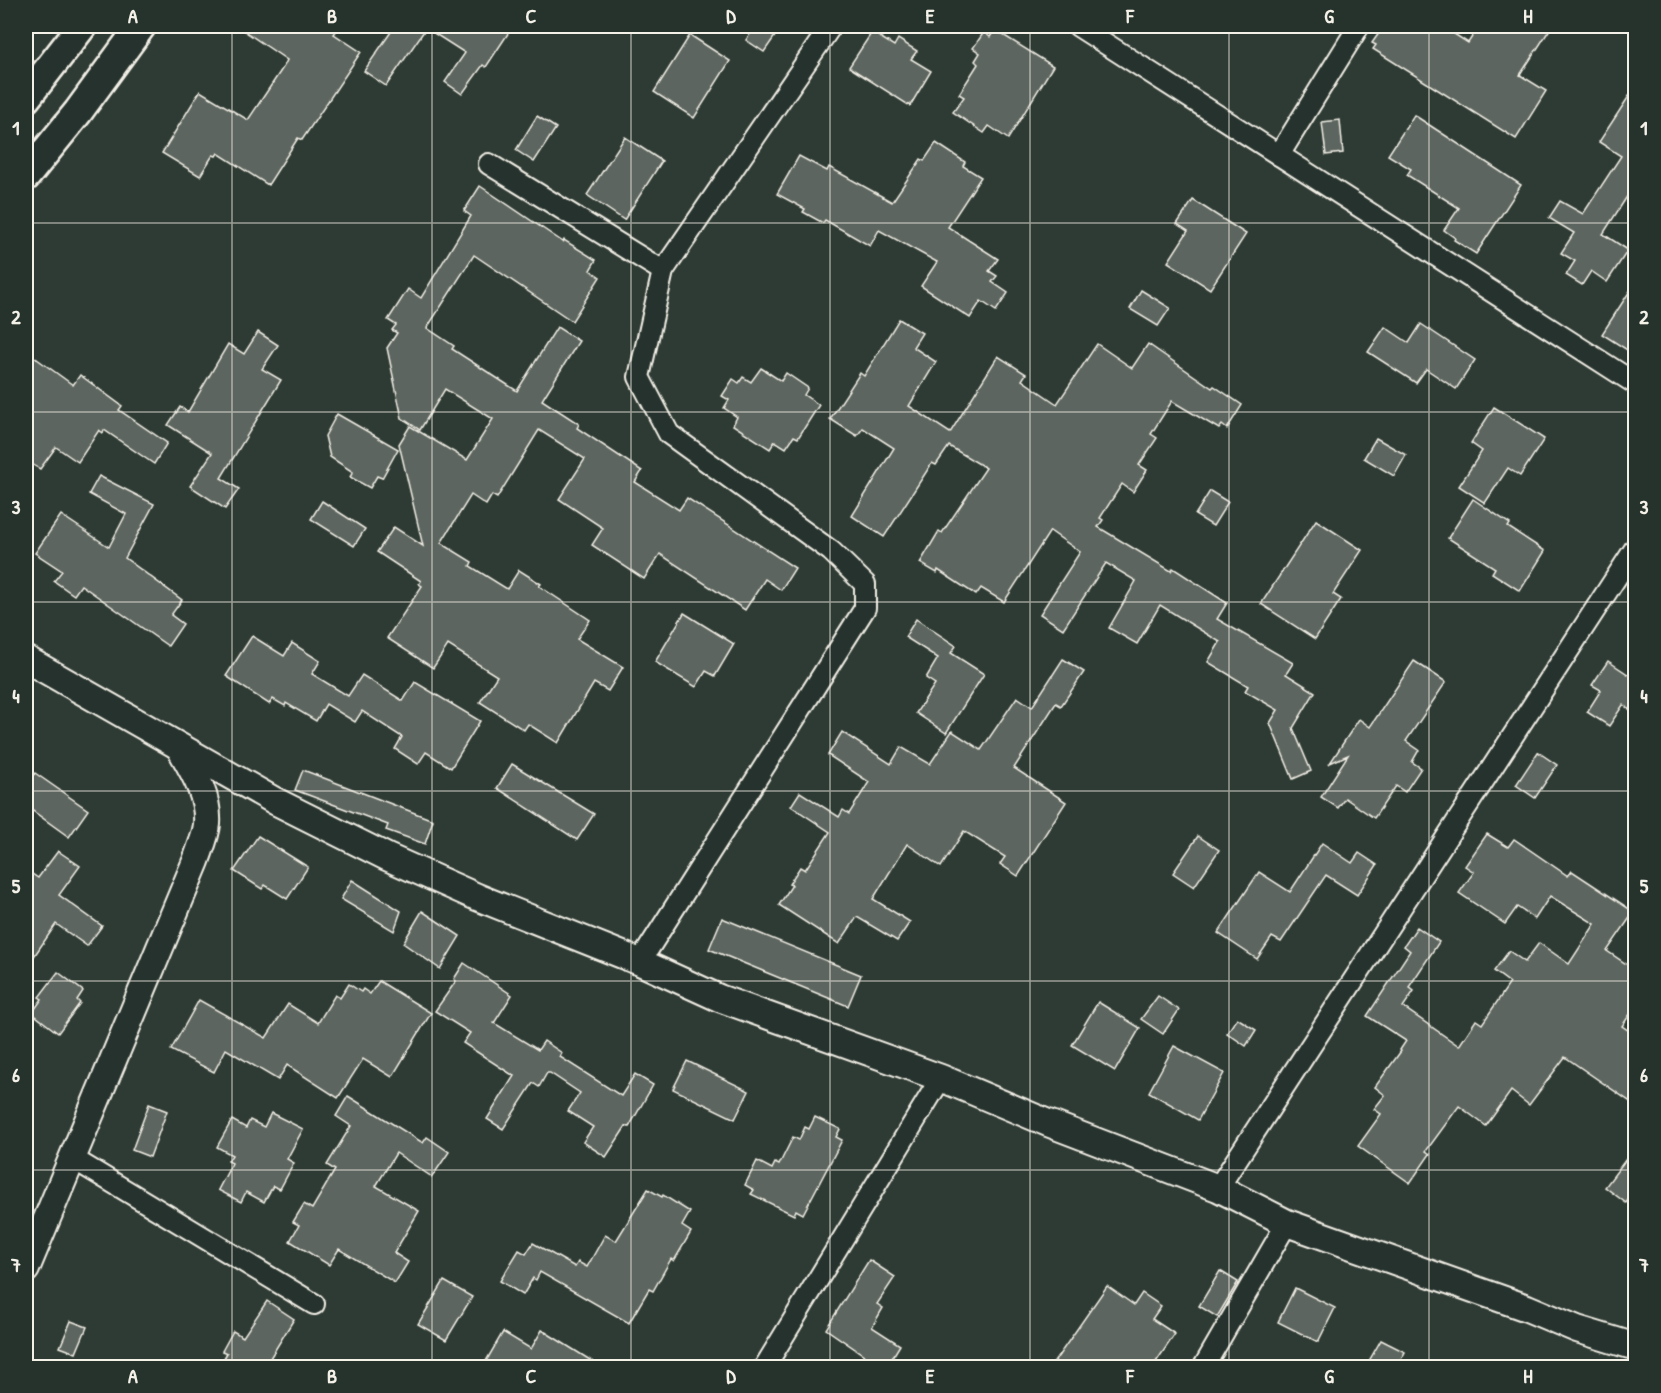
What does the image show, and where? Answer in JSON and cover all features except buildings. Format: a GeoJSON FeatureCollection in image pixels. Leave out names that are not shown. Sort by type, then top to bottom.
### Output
{"type":"FeatureCollection","features":[{"type":"Feature","properties":{"kind":"main road"},"geometry":{"type":"LineString","coordinates":[[26,98],[82,26]]}},
{"type":"Feature","properties":{"kind":"main road"},"geometry":{"type":"LineString","coordinates":[[26,176],[78,112],[141,26]]}},
{"type":"Feature","properties":{"kind":"street"},"geometry":{"type":"LineString","coordinates":[[640,962],[865,608],[865,584],[831,551],[669,434],[639,377],[663,271],[831,26]]}},
{"type":"Feature","properties":{"kind":"street"},"geometry":{"type":"LineString","coordinates":[[1078,26],[1635,384]]}},
{"type":"Feature","properties":{"kind":"street"},"geometry":{"type":"LineString","coordinates":[[1279,155],[1359,26]]}},
{"type":"Feature","properties":{"kind":"street"},"geometry":{"type":"LineString","coordinates":[[489,165],[663,271]]}},
{"type":"Feature","properties":{"kind":"street"},"geometry":{"type":"LineString","coordinates":[[1218,1188],[1635,547]]}},
{"type":"Feature","properties":{"kind":"street"},"geometry":{"type":"LineString","coordinates":[[26,659],[274,801],[387,857],[477,897],[640,962],[728,1002],[941,1078],[1048,1123],[1218,1188],[1287,1223],[1527,1308],[1577,1329],[1635,1347]]}},
{"type":"Feature","properties":{"kind":"street"},"geometry":{"type":"LineString","coordinates":[[26,1269],[196,861],[207,826],[207,806],[197,779],[179,746]]}},
{"type":"Feature","properties":{"kind":"street"},"geometry":{"type":"LineString","coordinates":[[764,1368],[941,1078]]}},
{"type":"Feature","properties":{"kind":"street"},"geometry":{"type":"LineString","coordinates":[[72,1158],[314,1304]]}},
{"type":"Feature","properties":{"kind":"street"},"geometry":{"type":"LineString","coordinates":[[1203,1368],[1287,1223]]}}]}
